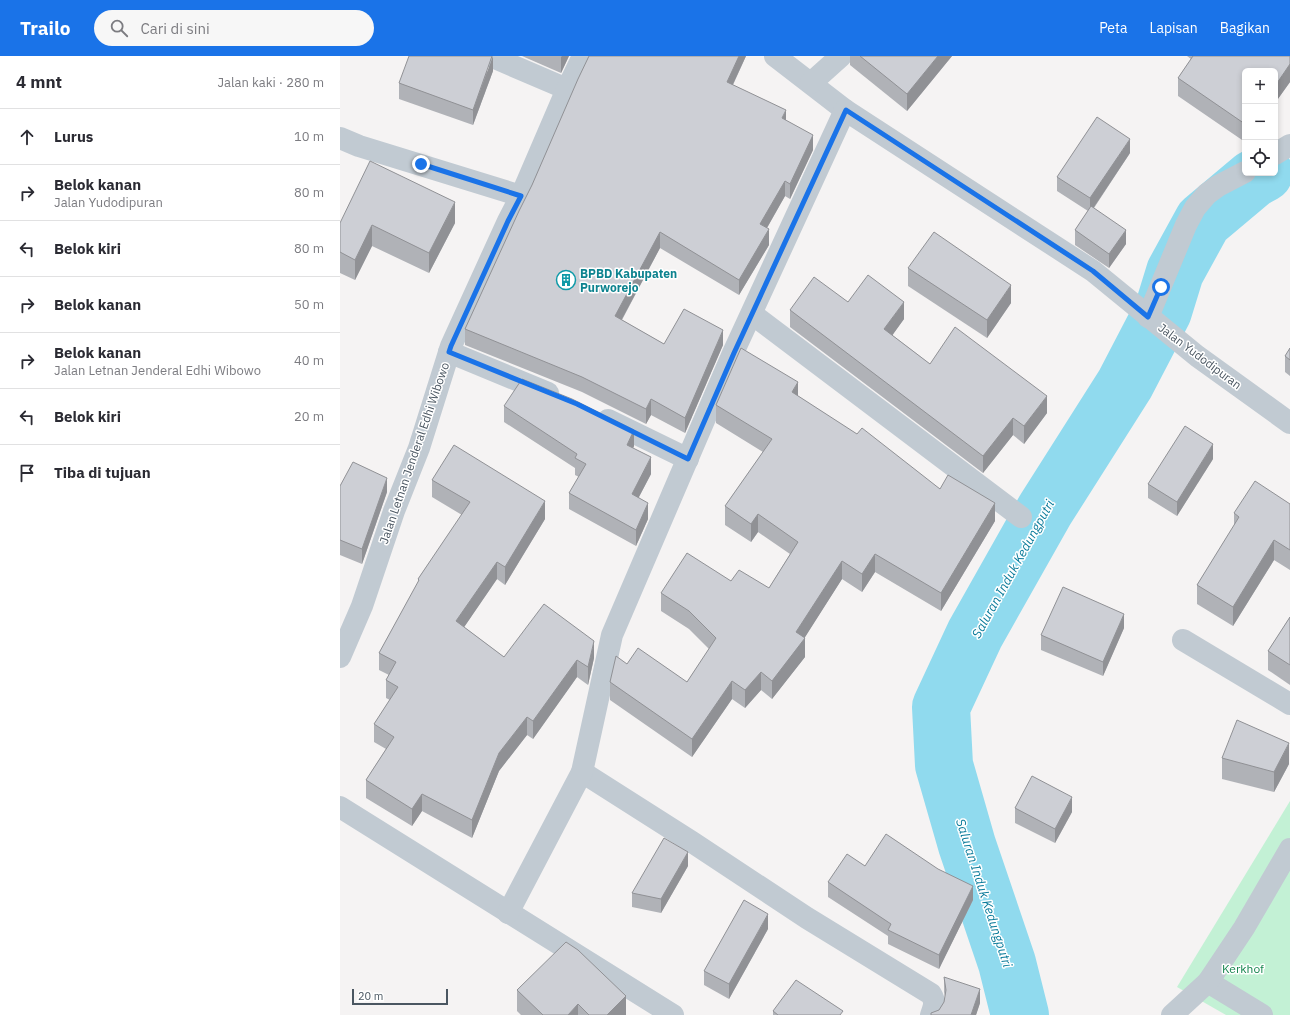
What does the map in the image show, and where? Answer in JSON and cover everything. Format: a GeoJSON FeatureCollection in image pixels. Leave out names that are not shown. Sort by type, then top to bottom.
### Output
{"type":"FeatureCollection","features":[{"type":"Feature","properties":{"kind":"street"},"geometry":{"type":"LineString","coordinates":[[490,56],[567,89]]}},
{"type":"Feature","properties":{"kind":"street","name":"Jalan Letnan Jenderal Edhi Wibowo"},"geometry":{"type":"LineString","coordinates":[[340,657],[362,606],[394,511],[419,448],[451,346],[508,221],[521,196],[567,89],[583,56]]}},
{"type":"Feature","properties":{"kind":"street","name":"Jalan Yudodipuran"},"geometry":{"type":"LineString","coordinates":[[775,56],[846,110],[1093,271],[1197,356],[1290,423]]}},
{"type":"Feature","properties":{"kind":"street"},"geometry":{"type":"LineString","coordinates":[[811,83],[841,56]]}},
{"type":"Feature","properties":{"kind":"street"},"geometry":{"type":"LineString","coordinates":[[508,913],[582,772],[612,635],[752,314],[846,110]]}},
{"type":"Feature","properties":{"kind":"street"},"geometry":{"type":"LineString","coordinates":[[340,138],[359,146],[521,196]]}},
{"type":"Feature","properties":{"kind":"street"},"geometry":{"type":"LineString","coordinates":[[1278,152],[1290,145]]}},
{"type":"Feature","properties":{"kind":"street"},"geometry":{"type":"LineString","coordinates":[[1150,319],[1186,225],[1195,208],[1207,194],[1218,186],[1242,174]]}},
{"type":"Feature","properties":{"kind":"street"},"geometry":{"type":"LineString","coordinates":[[752,314],[1021,517]]}},
{"type":"Feature","properties":{"kind":"street"},"geometry":{"type":"LineString","coordinates":[[449,352],[563,399]]}},
{"type":"Feature","properties":{"kind":"street"},"geometry":{"type":"LineString","coordinates":[[591,411],[688,459]]}},
{"type":"Feature","properties":{"kind":"street"},"geometry":{"type":"LineString","coordinates":[[1183,640],[1290,704]]}},
{"type":"Feature","properties":{"kind":"street"},"geometry":{"type":"LineString","coordinates":[[582,772],[807,918],[931,994],[935,1004],[931,1015]]}},
{"type":"Feature","properties":{"kind":"street"},"geometry":{"type":"LineString","coordinates":[[340,807],[673,1015]]}},
{"type":"Feature","properties":{"kind":"street"},"geometry":{"type":"LineString","coordinates":[[1172,1015],[1208,982],[1244,928],[1290,849]]}},
{"type":"Feature","properties":{"kind":"street"},"geometry":{"type":"LineString","coordinates":[[1208,982],[1262,1015]]}},
{"type":"Feature","properties":{"kind":"green space","name":"Kerkhof"},"geometry":{"type":"Polygon","coordinates":[[[1290,801],[1290,1015],[1226,1015],[1177,987],[1290,801]]]}},
{"type":"Feature","properties":{"kind":"building"},"geometry":{"type":"Polygon","coordinates":[[[409,56],[492,56],[473,110],[399,83],[409,56]]]}},
{"type":"Feature","properties":{"kind":"building"},"geometry":{"type":"Polygon","coordinates":[[[589,56],[739,56],[727,82],[786,110],[782,118],[813,135],[790,184],[785,181],[760,224],[769,229],[739,280],[660,232],[615,316],[664,344],[684,309],[723,330],[685,418],[651,399],[646,409],[582,377],[465,329],[532,185],[589,56]]]}},
{"type":"Feature","properties":{"kind":"building"},"geometry":{"type":"Polygon","coordinates":[[[860,56],[938,56],[907,94],[860,56]]]}},
{"type":"Feature","properties":{"kind":"building"},"geometry":{"type":"Polygon","coordinates":[[[1193,56],[1290,56],[1290,64],[1278,82],[1278,68],[1242,68],[1242,122],[1178,78],[1193,56]]]}},
{"type":"Feature","properties":{"kind":"building"},"geometry":{"type":"Polygon","coordinates":[[[1097,117],[1130,139],[1090,198],[1057,177],[1097,117]]]}},
{"type":"Feature","properties":{"kind":"building"},"geometry":{"type":"Polygon","coordinates":[[[370,161],[455,202],[429,253],[372,225],[355,260],[340,252],[340,223],[370,161]]]}},
{"type":"Feature","properties":{"kind":"building"},"geometry":{"type":"Polygon","coordinates":[[[1091,206],[1126,230],[1109,254],[1075,230],[1091,206]]]}},
{"type":"Feature","properties":{"kind":"building"},"geometry":{"type":"Polygon","coordinates":[[[934,232],[1011,285],[987,320],[908,268],[934,232]]]}},
{"type":"Feature","properties":{"kind":"building"},"geometry":{"type":"Polygon","coordinates":[[[868,275],[904,302],[884,329],[930,364],[955,327],[1047,396],[1024,426],[1013,418],[983,456],[790,310],[814,277],[848,302],[868,275]]]}},
{"type":"Feature","properties":{"kind":"building"},"geometry":{"type":"Polygon","coordinates":[[[741,348],[798,382],[792,392],[857,434],[862,428],[940,489],[948,475],[995,503],[941,593],[875,554],[862,574],[842,561],[796,632],[805,638],[772,681],[761,672],[745,690],[732,681],[692,739],[610,682],[616,656],[627,664],[638,648],[687,682],[716,638],[689,611],[661,593],[687,553],[731,581],[739,570],[769,588],[798,542],[758,514],[751,524],[725,506],[772,439],[716,405],[741,348]]]}},
{"type":"Feature","properties":{"kind":"building"},"geometry":{"type":"Polygon","coordinates":[[[1290,348],[1290,360],[1285,356],[1290,348]]]}},
{"type":"Feature","properties":{"kind":"building"},"geometry":{"type":"Polygon","coordinates":[[[522,379],[572,399],[634,430],[627,445],[651,457],[632,494],[648,503],[636,530],[569,493],[586,464],[575,458],[577,454],[504,406],[522,379]]]}},
{"type":"Feature","properties":{"kind":"building"},"geometry":{"type":"Polygon","coordinates":[[[1185,426],[1213,444],[1177,502],[1148,484],[1185,426]]]}},
{"type":"Feature","properties":{"kind":"building"},"geometry":{"type":"Polygon","coordinates":[[[454,445],[545,501],[505,567],[497,562],[456,621],[504,657],[544,604],[594,641],[588,667],[577,660],[533,721],[527,717],[499,753],[472,820],[422,794],[412,809],[366,780],[394,737],[374,724],[398,687],[386,680],[396,662],[379,653],[419,580],[418,579],[470,502],[432,480],[454,445]]]}},
{"type":"Feature","properties":{"kind":"building"},"geometry":{"type":"Polygon","coordinates":[[[353,462],[387,478],[362,549],[340,540],[340,486],[353,462]]]}},
{"type":"Feature","properties":{"kind":"building"},"geometry":{"type":"Polygon","coordinates":[[[1255,481],[1290,504],[1290,550],[1274,540],[1233,607],[1197,585],[1239,517],[1234,513],[1255,481]]]}},
{"type":"Feature","properties":{"kind":"building"},"geometry":{"type":"Polygon","coordinates":[[[1063,587],[1124,614],[1103,662],[1041,635],[1063,587]]]}},
{"type":"Feature","properties":{"kind":"building"},"geometry":{"type":"Polygon","coordinates":[[[1290,617],[1290,665],[1268,651],[1290,617]]]}},
{"type":"Feature","properties":{"kind":"building"},"geometry":{"type":"Polygon","coordinates":[[[1237,720],[1289,743],[1274,772],[1222,758],[1237,720]]]}},
{"type":"Feature","properties":{"kind":"building"},"geometry":{"type":"Polygon","coordinates":[[[1032,776],[1072,797],[1055,829],[1015,808],[1032,776]]]}},
{"type":"Feature","properties":{"kind":"building"},"geometry":{"type":"Polygon","coordinates":[[[886,834],[938,869],[973,886],[939,955],[888,930],[891,924],[828,882],[847,854],[865,866],[886,834]]]}},
{"type":"Feature","properties":{"kind":"building"},"geometry":{"type":"Polygon","coordinates":[[[664,838],[688,852],[661,899],[632,893],[664,838]]]}},
{"type":"Feature","properties":{"kind":"building"},"geometry":{"type":"Polygon","coordinates":[[[744,900],[768,914],[729,984],[704,971],[744,900]]]}},
{"type":"Feature","properties":{"kind":"building"},"geometry":{"type":"Polygon","coordinates":[[[566,942],[578,950],[626,996],[607,1015],[589,1015],[578,1004],[568,1015],[543,1015],[517,990],[566,942]]]}},
{"type":"Feature","properties":{"kind":"building"},"geometry":{"type":"Polygon","coordinates":[[[944,977],[980,989],[971,1015],[931,1015],[931,1013],[939,1010],[944,1002],[946,990],[944,977]]]}},
{"type":"Feature","properties":{"kind":"building"},"geometry":{"type":"Polygon","coordinates":[[[796,980],[843,1011],[840,1015],[778,1015],[773,1011],[796,980]]]}},
{"type":"Feature","properties":{"kind":"waterway","name":"Saluran Induk Kedungputri"},"geometry":{"type":"LineString","coordinates":[[1020,1015],[1007,963],[967,845],[944,765],[941,707],[975,634],[1045,510],[1125,384],[1163,311],[1175,272],[1203,221],[1258,176]]}},
{"type":"Feature","properties":{"kind":"place","name":"BPBD Kabupaten Purworejo"},"geometry":{"type":"Point","coordinates":[566,280]}},
{"type":"Feature","properties":{"kind":"route"},"geometry":{"type":"LineString","coordinates":[[421,164],[521,196],[508,221],[449,352],[577,404],[688,459],[734,353],[846,110],[1093,271],[1148,317],[1161,287]]}}]}
